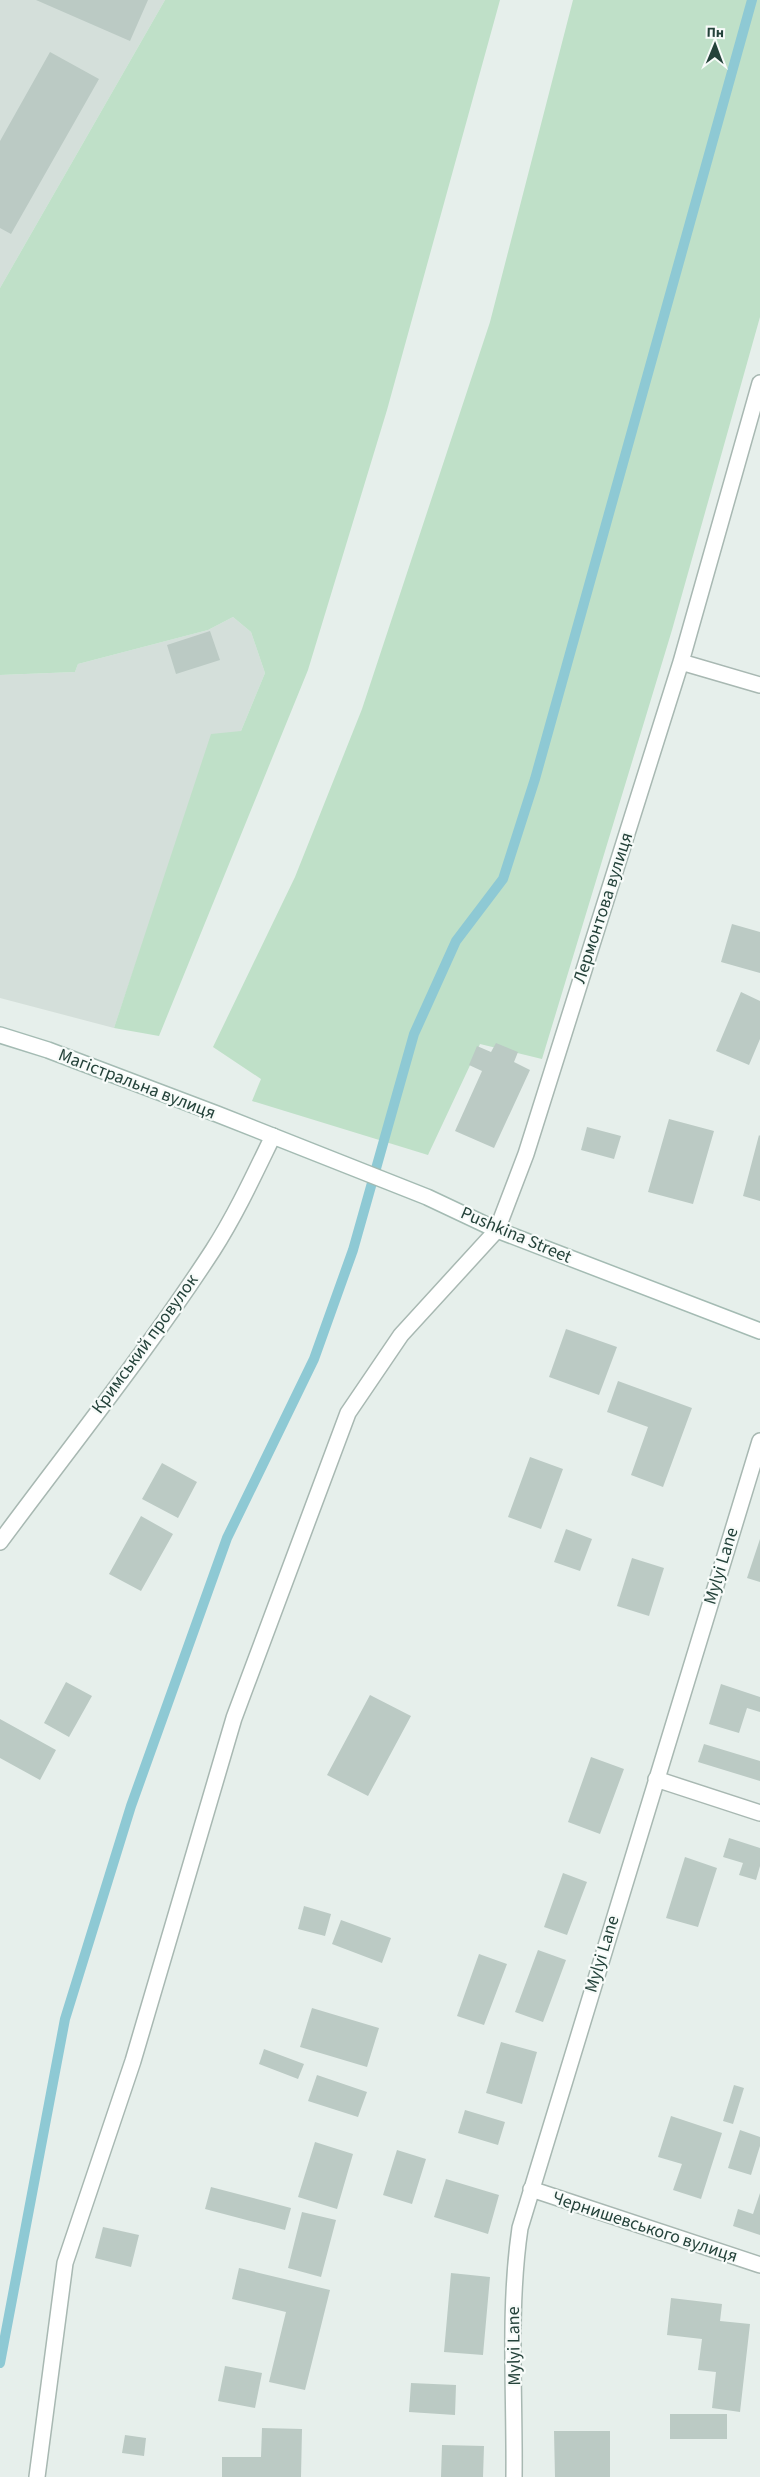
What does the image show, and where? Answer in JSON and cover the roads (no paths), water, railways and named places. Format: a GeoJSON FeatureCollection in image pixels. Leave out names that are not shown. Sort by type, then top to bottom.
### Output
{"type":"FeatureCollection","features":[{"type":"Feature","properties":{"kind":"street","name":"Лермонтова вулиця"},"geometry":{"type":"LineString","coordinates":[[497,1230],[526,1154],[681,662],[760,383]]}},
{"type":"Feature","properties":{"kind":"street"},"geometry":{"type":"LineString","coordinates":[[681,662],[760,685]]}},
{"type":"Feature","properties":{"kind":"street","name":"Магістральна вулиця"},"geometry":{"type":"LineString","coordinates":[[0,1035],[128,1079],[273,1136]]}},
{"type":"Feature","properties":{"kind":"street","name":"Pushkina Street"},"geometry":{"type":"LineString","coordinates":[[273,1136],[427,1197],[497,1230],[760,1330]]}},
{"type":"Feature","properties":{"kind":"street","name":"Кримський провулок"},"geometry":{"type":"LineString","coordinates":[[0,1542],[180,1299],[214,1249],[273,1136]]}},
{"type":"Feature","properties":{"kind":"street"},"geometry":{"type":"LineString","coordinates":[[37,2477],[65,2263],[134,2060],[234,1718],[348,1413],[401,1335],[497,1230]]}},
{"type":"Feature","properties":{"kind":"street","name":"Mylyi Lane"},"geometry":{"type":"LineString","coordinates":[[514,2477],[513,2318],[515,2262],[520,2228],[760,1441]]}},
{"type":"Feature","properties":{"kind":"street"},"geometry":{"type":"LineString","coordinates":[[656,1779],[760,1813]]}},
{"type":"Feature","properties":{"kind":"street","name":"Чернишевського вулиця"},"geometry":{"type":"LineString","coordinates":[[531,2189],[760,2265]]}},
{"type":"Feature","properties":{"kind":"waterway"},"geometry":{"type":"LineString","coordinates":[[0,2363],[65,2019],[131,1806],[227,1538],[314,1359],[353,1250],[414,1034],[456,941],[503,879],[535,779],[752,0]]}}]}
